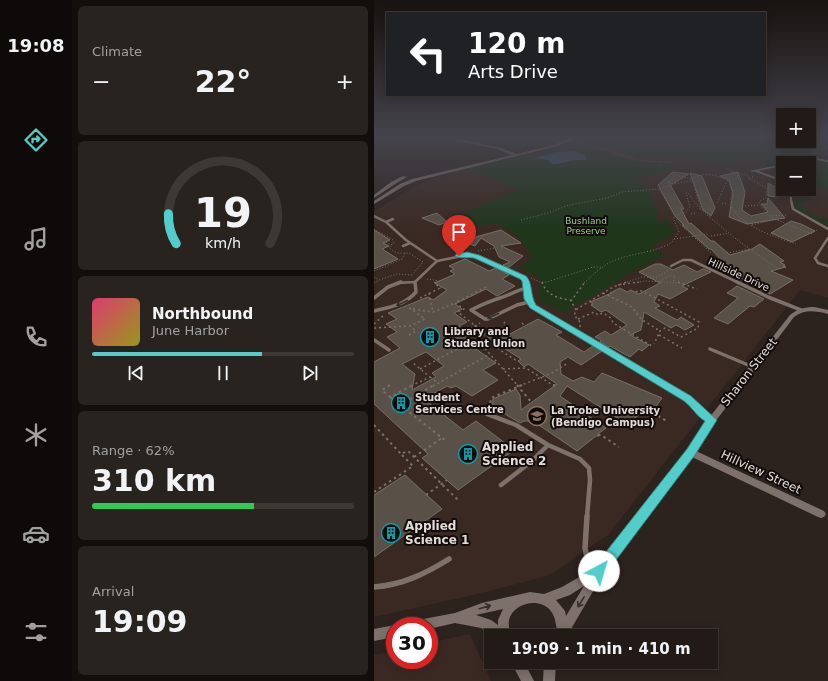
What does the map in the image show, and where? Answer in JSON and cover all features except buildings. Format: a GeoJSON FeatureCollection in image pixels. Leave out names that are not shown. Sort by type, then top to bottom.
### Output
{"type":"FeatureCollection","features":[{"type":"Feature","properties":{"kind":"street"},"geometry":{"type":"LineString","coordinates":[[374,203],[402,185],[414,180],[464,168]]}},
{"type":"Feature","properties":{"kind":"street"},"geometry":{"type":"LineString","coordinates":[[755,173],[773,168]]}},
{"type":"Feature","properties":{"kind":"street"},"geometry":{"type":"LineString","coordinates":[[374,197],[392,183],[405,177]]}},
{"type":"Feature","properties":{"kind":"street"},"geometry":{"type":"LineString","coordinates":[[801,310],[812,309],[828,312]]}},
{"type":"Feature","properties":{"kind":"street","name":"Sharon Street"},"geometry":{"type":"LineString","coordinates":[[565,629],[599,571],[691,452],[712,420],[792,316],[801,310]]}},
{"type":"Feature","properties":{"kind":"street","name":"Hillview Street"},"geometry":{"type":"LineString","coordinates":[[691,452],[821,514]]}},
{"type":"Feature","properties":{"kind":"street","name":"Sharon Street"},"geometry":{"type":"LineString","coordinates":[[545,599],[566,591],[599,571]]}},
{"type":"Feature","properties":{"kind":"street"},"geometry":{"type":"LineString","coordinates":[[438,622],[455,618],[482,608],[529,597],[545,599],[557,608],[561,615],[562,629]]}},
{"type":"Feature","properties":{"kind":"street"},"geometry":{"type":"LineString","coordinates":[[502,629],[502,624],[505,613],[516,601]]}},
{"type":"Feature","properties":{"kind":"street"},"geometry":{"type":"LineString","coordinates":[[455,618],[481,621],[494,629]]}},
{"type":"Feature","properties":{"kind":"street"},"geometry":{"type":"LineString","coordinates":[[374,635],[386,633]]}},
{"type":"Feature","properties":{"kind":"street"},"geometry":{"type":"LineString","coordinates":[[521,669],[528,681]]}},
{"type":"Feature","properties":{"kind":"street"},"geometry":{"type":"LineString","coordinates":[[549,681],[550,669]]}},
{"type":"Feature","properties":{"kind":"lane"},"geometry":{"type":"LineString","coordinates":[[755,173],[776,179]]}},
{"type":"Feature","properties":{"kind":"lane"},"geometry":{"type":"LineString","coordinates":[[791,196],[791,204],[793,209],[828,229]]}},
{"type":"Feature","properties":{"kind":"lane"},"geometry":{"type":"LineString","coordinates":[[374,216],[386,222],[410,243],[437,261]]}},
{"type":"Feature","properties":{"kind":"lane"},"geometry":{"type":"LineString","coordinates":[[386,222],[393,219]]}},
{"type":"Feature","properties":{"kind":"lane"},"geometry":{"type":"LineString","coordinates":[[828,238],[815,258],[818,263],[828,266]]}},
{"type":"Feature","properties":{"kind":"lane"},"geometry":{"type":"LineString","coordinates":[[403,246],[410,243]]}},
{"type":"Feature","properties":{"kind":"lane"},"geometry":{"type":"LineString","coordinates":[[374,298],[386,288],[397,283],[409,281],[415,282],[437,261],[467,255],[479,258],[525,279],[527,295],[530,302],[539,310],[691,401],[705,416],[712,420]]}},
{"type":"Feature","properties":{"kind":"lane","name":"Hillside Drive"},"geometry":{"type":"LineString","coordinates":[[671,266],[683,260],[691,260],[762,294],[801,310]]}},
{"type":"Feature","properties":{"kind":"lane"},"geometry":{"type":"LineString","coordinates":[[374,311],[404,304],[416,292],[415,282]]}},
{"type":"Feature","properties":{"kind":"lane"},"geometry":{"type":"LineString","coordinates":[[527,288],[516,290],[500,298],[493,299],[471,310],[485,319],[488,319],[517,305],[530,302]]}},
{"type":"Feature","properties":{"kind":"lane"},"geometry":{"type":"LineString","coordinates":[[374,340],[389,350]]}},
{"type":"Feature","properties":{"kind":"lane"},"geometry":{"type":"LineString","coordinates":[[710,349],[754,367]]}},
{"type":"Feature","properties":{"kind":"lane"},"geometry":{"type":"LineString","coordinates":[[487,414],[516,425],[548,445],[576,457],[589,468],[590,480],[585,548],[588,562],[599,571]]}},
{"type":"Feature","properties":{"kind":"lane"},"geometry":{"type":"LineString","coordinates":[[501,485],[532,461],[548,445]]}},
{"type":"Feature","properties":{"kind":"lane"},"geometry":{"type":"LineString","coordinates":[[374,587],[405,582],[417,578],[449,559]]}},
{"type":"Feature","properties":{"kind":"path"},"geometry":{"type":"LineString","coordinates":[[738,177],[729,170],[744,176]]}},
{"type":"Feature","properties":{"kind":"path"},"geometry":{"type":"LineString","coordinates":[[717,203],[729,181],[755,173]]}},
{"type":"Feature","properties":{"kind":"path"},"geometry":{"type":"LineString","coordinates":[[755,173],[748,178],[767,188],[766,198],[760,201],[760,205]]}},
{"type":"Feature","properties":{"kind":"path"},"geometry":{"type":"LineString","coordinates":[[670,174],[691,180]]}},
{"type":"Feature","properties":{"kind":"path"},"geometry":{"type":"LineString","coordinates":[[521,220],[548,213],[568,205],[607,198],[622,192],[666,188],[672,184],[691,180],[697,175],[712,174],[729,181]]}},
{"type":"Feature","properties":{"kind":"path"},"geometry":{"type":"LineString","coordinates":[[691,180],[701,210]]}},
{"type":"Feature","properties":{"kind":"path"},"geometry":{"type":"LineString","coordinates":[[729,181],[732,192],[730,204],[735,213],[766,233],[796,244]]}},
{"type":"Feature","properties":{"kind":"path"},"geometry":{"type":"LineString","coordinates":[[659,189],[674,217],[711,253]]}},
{"type":"Feature","properties":{"kind":"path"},"geometry":{"type":"LineString","coordinates":[[674,217],[688,211],[690,207],[686,193],[688,193],[701,210],[729,233],[778,269]]}},
{"type":"Feature","properties":{"kind":"path"},"geometry":{"type":"LineString","coordinates":[[722,203],[727,204]]}},
{"type":"Feature","properties":{"kind":"path"},"geometry":{"type":"LineString","coordinates":[[745,206],[760,205]]}},
{"type":"Feature","properties":{"kind":"path"},"geometry":{"type":"LineString","coordinates":[[760,205],[770,216],[811,234],[819,229],[814,228]]}},
{"type":"Feature","properties":{"kind":"path"},"geometry":{"type":"LineString","coordinates":[[691,214],[696,213]]}},
{"type":"Feature","properties":{"kind":"path"},"geometry":{"type":"LineString","coordinates":[[770,216],[786,215]]}},
{"type":"Feature","properties":{"kind":"path"},"geometry":{"type":"LineString","coordinates":[[571,300],[587,278],[602,267],[619,259],[653,250],[672,242],[680,231],[674,223],[674,217]]}},
{"type":"Feature","properties":{"kind":"path"},"geometry":{"type":"LineString","coordinates":[[752,225],[776,219]]}},
{"type":"Feature","properties":{"kind":"path"},"geometry":{"type":"LineString","coordinates":[[374,228],[393,240],[394,242],[389,248],[396,253],[409,253],[423,262],[412,275]]}},
{"type":"Feature","properties":{"kind":"path"},"geometry":{"type":"LineString","coordinates":[[674,239],[729,233]]}},
{"type":"Feature","properties":{"kind":"path"},"geometry":{"type":"LineString","coordinates":[[386,242],[392,245]]}},
{"type":"Feature","properties":{"kind":"path"},"geometry":{"type":"LineString","coordinates":[[467,255],[482,250],[495,248]]}},
{"type":"Feature","properties":{"kind":"path"},"geometry":{"type":"LineString","coordinates":[[728,253],[750,249]]}},
{"type":"Feature","properties":{"kind":"path"},"geometry":{"type":"LineString","coordinates":[[374,271],[402,259],[405,253]]}},
{"type":"Feature","properties":{"kind":"path"},"geometry":{"type":"LineString","coordinates":[[575,332],[581,328],[578,319],[574,315],[576,310],[618,285],[642,277],[657,277],[668,271],[671,266]]}},
{"type":"Feature","properties":{"kind":"path"},"geometry":{"type":"LineString","coordinates":[[525,279],[529,277],[542,282],[550,281],[593,267],[602,267]]}},
{"type":"Feature","properties":{"kind":"path"},"geometry":{"type":"LineString","coordinates":[[658,281],[675,276],[673,282]]}},
{"type":"Feature","properties":{"kind":"path"},"geometry":{"type":"LineString","coordinates":[[404,304],[442,288],[434,283],[439,281],[420,278]]}},
{"type":"Feature","properties":{"kind":"path"},"geometry":{"type":"LineString","coordinates":[[374,283],[379,280]]}},
{"type":"Feature","properties":{"kind":"path"},"geometry":{"type":"LineString","coordinates":[[618,285],[645,281],[658,281],[673,282],[697,289]]}},
{"type":"Feature","properties":{"kind":"path"},"geometry":{"type":"LineString","coordinates":[[542,282],[543,287],[557,298],[571,300]]}},
{"type":"Feature","properties":{"kind":"path"},"geometry":{"type":"LineString","coordinates":[[578,319],[594,312],[598,315],[603,313],[611,318],[613,323],[653,345],[660,331],[665,328],[681,337],[698,328],[700,325],[696,320],[646,293],[639,290],[636,292]]}},
{"type":"Feature","properties":{"kind":"path"},"geometry":{"type":"LineString","coordinates":[[603,293],[632,307],[641,319],[660,331]]}},
{"type":"Feature","properties":{"kind":"path"},"geometry":{"type":"LineString","coordinates":[[429,294],[433,312]]}},
{"type":"Feature","properties":{"kind":"path"},"geometry":{"type":"LineString","coordinates":[[571,300],[571,303],[576,310]]}},
{"type":"Feature","properties":{"kind":"path"},"geometry":{"type":"LineString","coordinates":[[411,309],[433,312],[455,302]]}},
{"type":"Feature","properties":{"kind":"path"},"geometry":{"type":"LineString","coordinates":[[374,328],[410,326],[425,319],[404,304]]}},
{"type":"Feature","properties":{"kind":"path"},"geometry":{"type":"LineString","coordinates":[[466,331],[482,321]]}},
{"type":"Feature","properties":{"kind":"path"},"geometry":{"type":"LineString","coordinates":[[478,337],[488,335],[506,327],[503,324],[505,322]]}},
{"type":"Feature","properties":{"kind":"path"},"geometry":{"type":"LineString","coordinates":[[522,323],[525,326]]}},
{"type":"Feature","properties":{"kind":"path"},"geometry":{"type":"LineString","coordinates":[[409,335],[416,332],[410,326]]}},
{"type":"Feature","properties":{"kind":"path"},"geometry":{"type":"LineString","coordinates":[[475,326],[481,344],[532,403]]}},
{"type":"Feature","properties":{"kind":"path"},"geometry":{"type":"LineString","coordinates":[[659,335],[682,348]]}},
{"type":"Feature","properties":{"kind":"path"},"geometry":{"type":"LineString","coordinates":[[420,368],[468,343],[491,344],[516,362]]}},
{"type":"Feature","properties":{"kind":"path"},"geometry":{"type":"LineString","coordinates":[[400,405],[490,354]]}},
{"type":"Feature","properties":{"kind":"path"},"geometry":{"type":"LineString","coordinates":[[413,363],[438,383]]}},
{"type":"Feature","properties":{"kind":"path"},"geometry":{"type":"LineString","coordinates":[[487,414],[496,408],[490,404],[491,398],[552,373],[568,363]]}},
{"type":"Feature","properties":{"kind":"path"},"geometry":{"type":"LineString","coordinates":[[503,369],[525,367],[554,386],[557,384]]}},
{"type":"Feature","properties":{"kind":"path"},"geometry":{"type":"LineString","coordinates":[[534,373],[538,370]]}},
{"type":"Feature","properties":{"kind":"path"},"geometry":{"type":"LineString","coordinates":[[390,397],[430,377]]}},
{"type":"Feature","properties":{"kind":"path"},"geometry":{"type":"LineString","coordinates":[[392,384],[382,390],[446,441]]}},
{"type":"Feature","properties":{"kind":"path"},"geometry":{"type":"LineString","coordinates":[[643,406],[668,422]]}},
{"type":"Feature","properties":{"kind":"path"},"geometry":{"type":"LineString","coordinates":[[374,425],[413,466],[374,492]]}},
{"type":"Feature","properties":{"kind":"path"},"geometry":{"type":"LineString","coordinates":[[598,435],[601,435],[619,447]]}},
{"type":"Feature","properties":{"kind":"path"},"geometry":{"type":"LineString","coordinates":[[414,457],[442,438]]}},
{"type":"Feature","properties":{"kind":"path"},"geometry":{"type":"LineString","coordinates":[[401,454],[408,450],[459,501]]}},
{"type":"Feature","properties":{"kind":"path"},"geometry":{"type":"LineString","coordinates":[[426,495],[447,480]]}},
{"type":"Feature","properties":{"kind":"shaded area","name":"La Trobe University (Bendigo Campus)"},"geometry":{"type":"Polygon","coordinates":[[[468,168],[776,168],[776,196],[816,196],[816,168],[828,168],[828,298],[800,290],[608,535],[554,573],[486,592],[374,617],[374,211],[421,183],[468,168]]]}},
{"type":"Feature","properties":{"kind":"shaded area"},"geometry":{"type":"Polygon","coordinates":[[[470,634],[484,665],[484,669],[486,669],[491,681],[374,681],[374,655],[386,653],[386,669],[438,669],[438,641],[470,634]]]}},
{"type":"Feature","properties":{"kind":"green space","name":"Bushland Preserve"},"geometry":{"type":"Polygon","coordinates":[[[670,168],[659,174],[637,177],[631,181],[647,187],[658,213],[655,216],[660,223],[664,219],[668,219],[670,226],[675,230],[670,236],[651,247],[665,255],[634,271],[564,313],[540,301],[539,278],[518,267],[533,259],[525,245],[510,231],[498,224],[474,226],[458,222],[452,218],[520,189],[468,169],[670,168]]]}},
{"type":"Feature","properties":{"kind":"green space"},"geometry":{"type":"Polygon","coordinates":[[[816,168],[828,168],[828,187],[816,186],[816,168]]]}},
{"type":"Feature","properties":{"kind":"green space"},"geometry":{"type":"Polygon","coordinates":[[[795,196],[805,196],[803,199],[805,201],[799,205],[804,207],[812,214],[828,220],[828,226],[799,211],[795,208],[795,196]]]}},
{"type":"Feature","properties":{"kind":"place","name":"Library and Student Union"},"geometry":{"type":"Point","coordinates":[430,337]}},
{"type":"Feature","properties":{"kind":"place","name":"Student Services Centre"},"geometry":{"type":"Point","coordinates":[401,403]}},
{"type":"Feature","properties":{"kind":"place","name":"La Trobe University (Bendigo Campus)"},"geometry":{"type":"Point","coordinates":[537,416]}},
{"type":"Feature","properties":{"kind":"place","name":"Applied Science 2"},"geometry":{"type":"Point","coordinates":[468,454]}},
{"type":"Feature","properties":{"kind":"place","name":"Applied Science 1"},"geometry":{"type":"Point","coordinates":[391,533]}},
{"type":"Feature","properties":{"kind":"route"},"geometry":{"type":"LineString","coordinates":[[459,256],[476,256],[523,277],[526,280],[527,295],[531,305],[687,398],[705,416],[712,420],[691,452],[599,571]]}}]}
